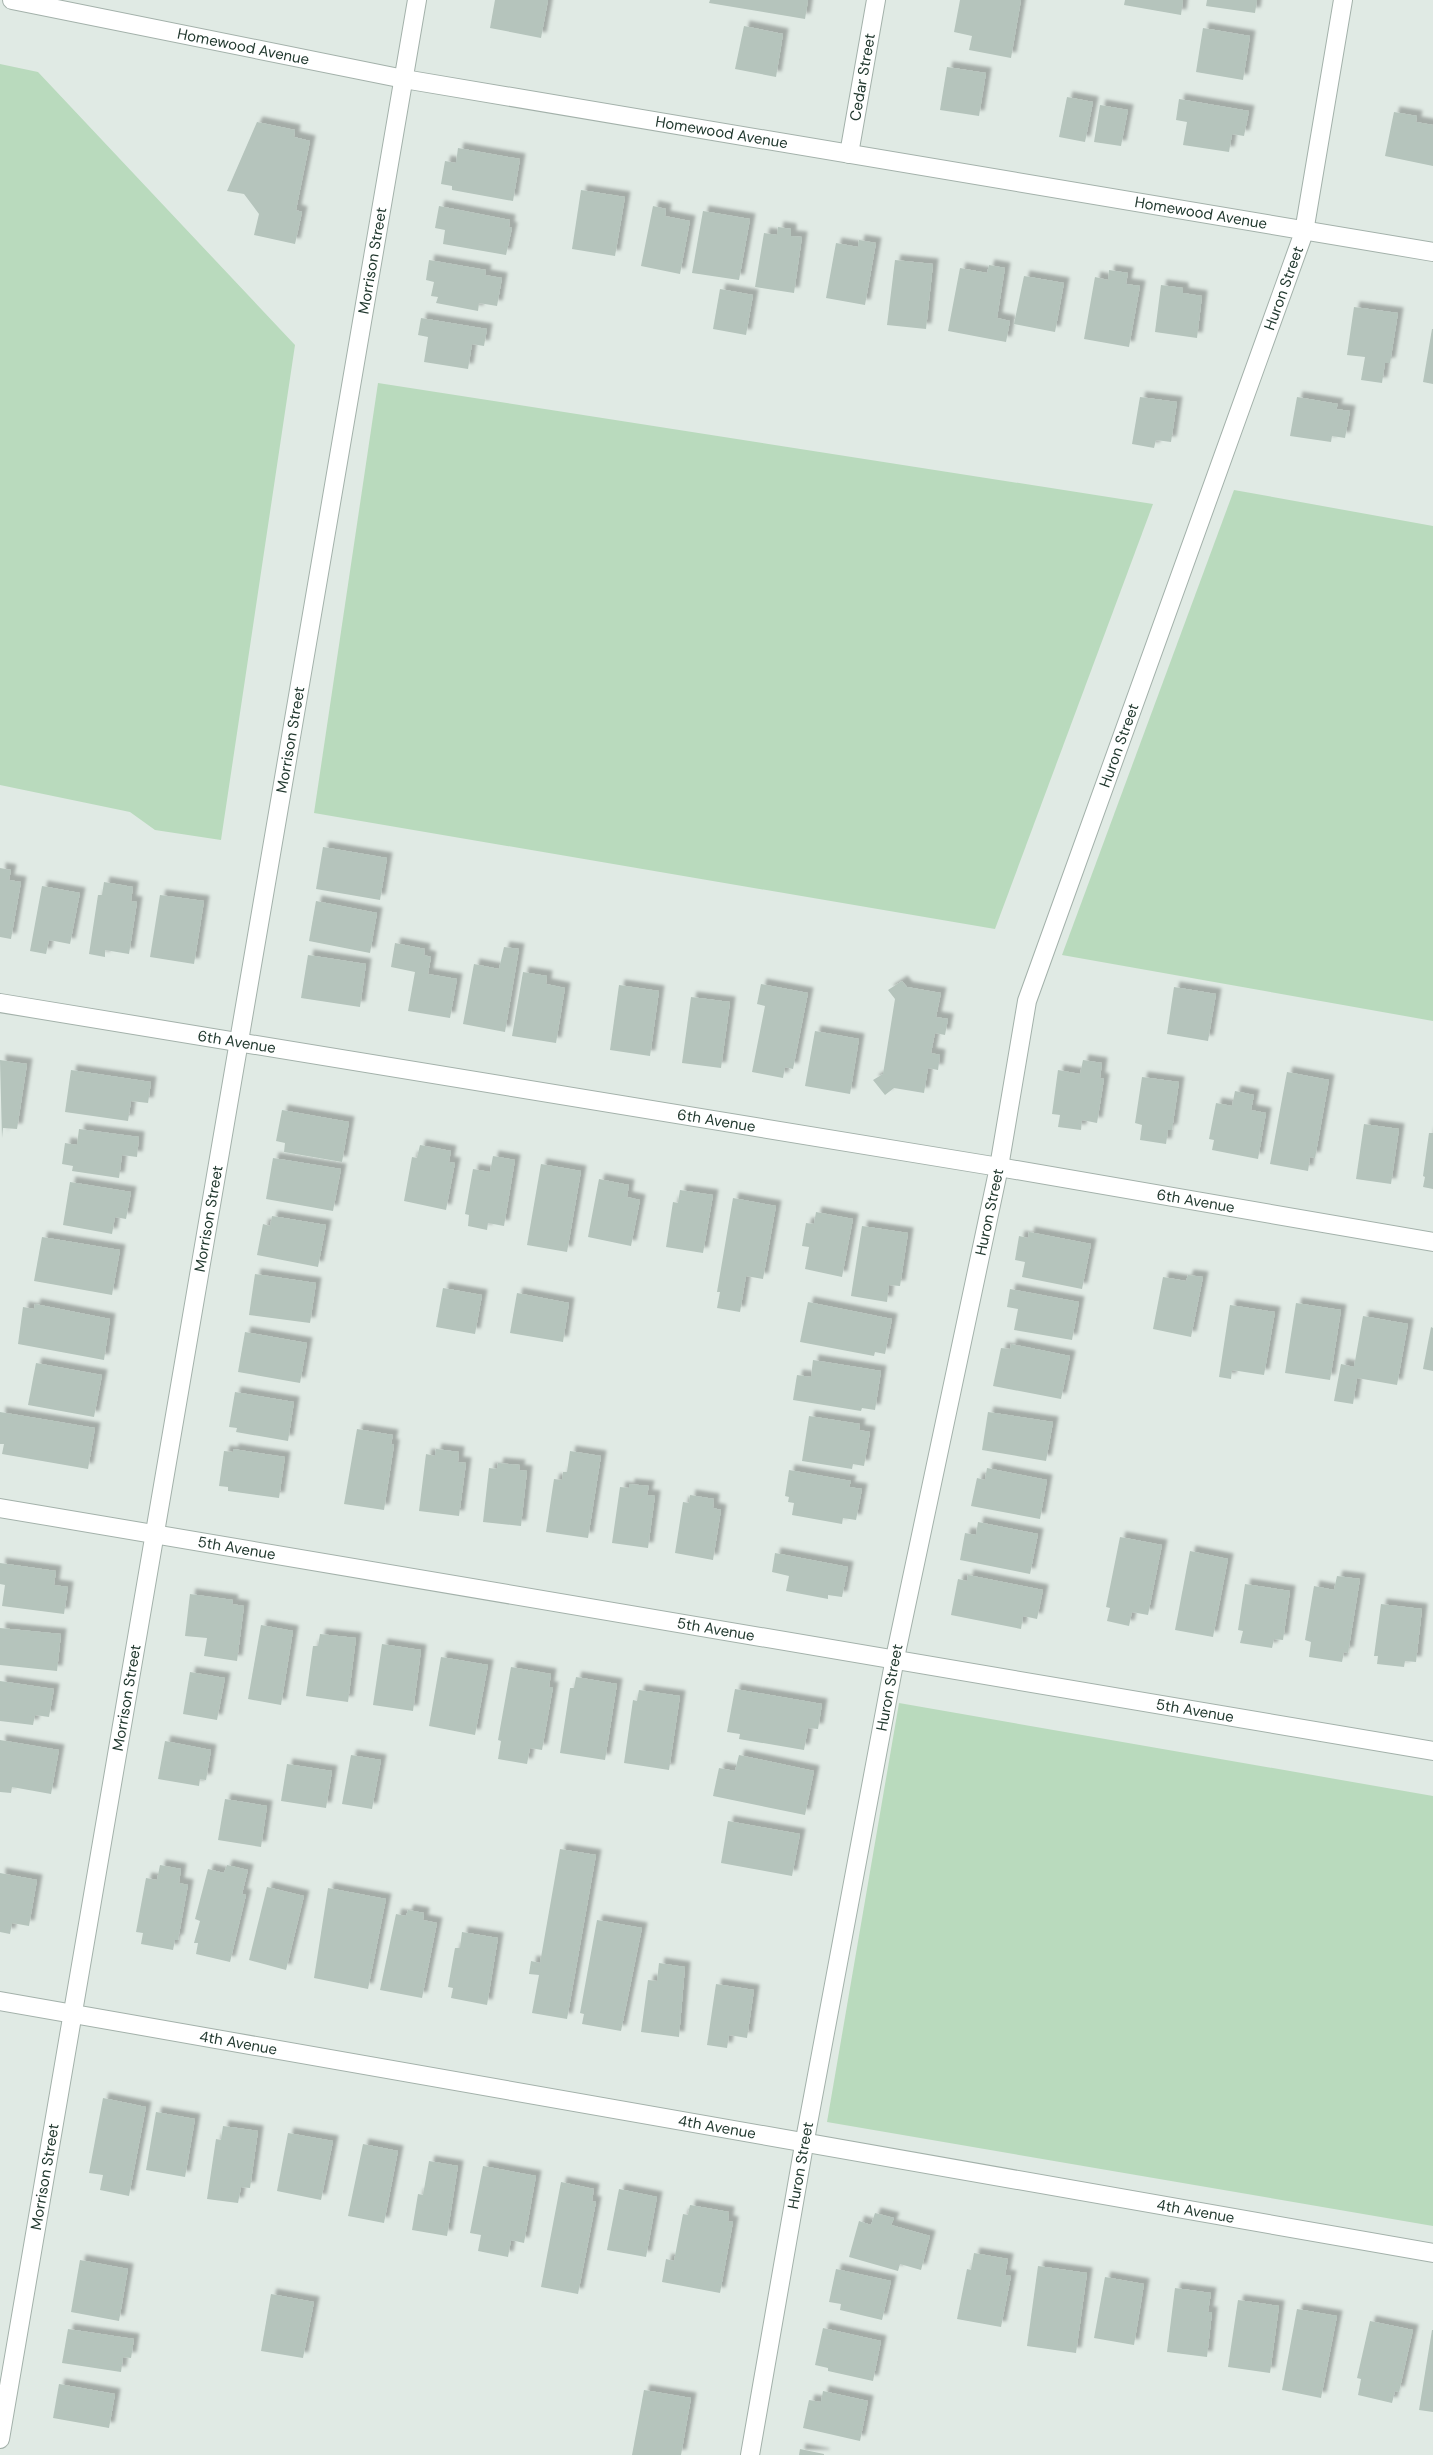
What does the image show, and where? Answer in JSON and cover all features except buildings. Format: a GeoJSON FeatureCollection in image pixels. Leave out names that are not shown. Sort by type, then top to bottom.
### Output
{"type":"FeatureCollection","features":[{"type":"Feature","properties":{"kind":"street","name":"Homewood Avenue"},"geometry":{"type":"LineString","coordinates":[[12,0],[50,3],[404,79],[1433,252]]}},
{"type":"Feature","properties":{"kind":"street","name":"Morrison Street"},"geometry":{"type":"LineString","coordinates":[[0,2439],[417,0]]}},
{"type":"Feature","properties":{"kind":"street","name":"Cedar Street"},"geometry":{"type":"LineString","coordinates":[[849,154],[876,0]]}},
{"type":"Feature","properties":{"kind":"street","name":"Huron Street"},"geometry":{"type":"LineString","coordinates":[[750,2455],[804,2145],[895,1658],[999,1167],[1027,1001],[1304,232],[1343,0]]}},
{"type":"Feature","properties":{"kind":"street","name":"6th Avenue"},"geometry":{"type":"LineString","coordinates":[[0,1003],[999,1167],[1433,1242]]}},
{"type":"Feature","properties":{"kind":"street","name":"5th Avenue"},"geometry":{"type":"LineString","coordinates":[[0,1508],[1433,1751]]}},
{"type":"Feature","properties":{"kind":"street","name":"4th Avenue"},"geometry":{"type":"LineString","coordinates":[[0,2001],[804,2145],[1433,2253]]}},
{"type":"Feature","properties":{"kind":"green space"},"geometry":{"type":"Polygon","coordinates":[[[0,64],[38,72],[295,345],[221,840],[155,830],[130,812],[0,785],[0,64]]]}},
{"type":"Feature","properties":{"kind":"green space"},"geometry":{"type":"Polygon","coordinates":[[[378,383],[1153,504],[995,929],[314,813],[378,383]]]}},
{"type":"Feature","properties":{"kind":"green space"},"geometry":{"type":"Polygon","coordinates":[[[1234,490],[1433,526],[1433,1021],[1062,955],[1234,490]]]}},
{"type":"Feature","properties":{"kind":"green space"},"geometry":{"type":"Polygon","coordinates":[[[899,1703],[1433,1796],[1433,2226],[827,2122],[899,1703]]]}}]}
